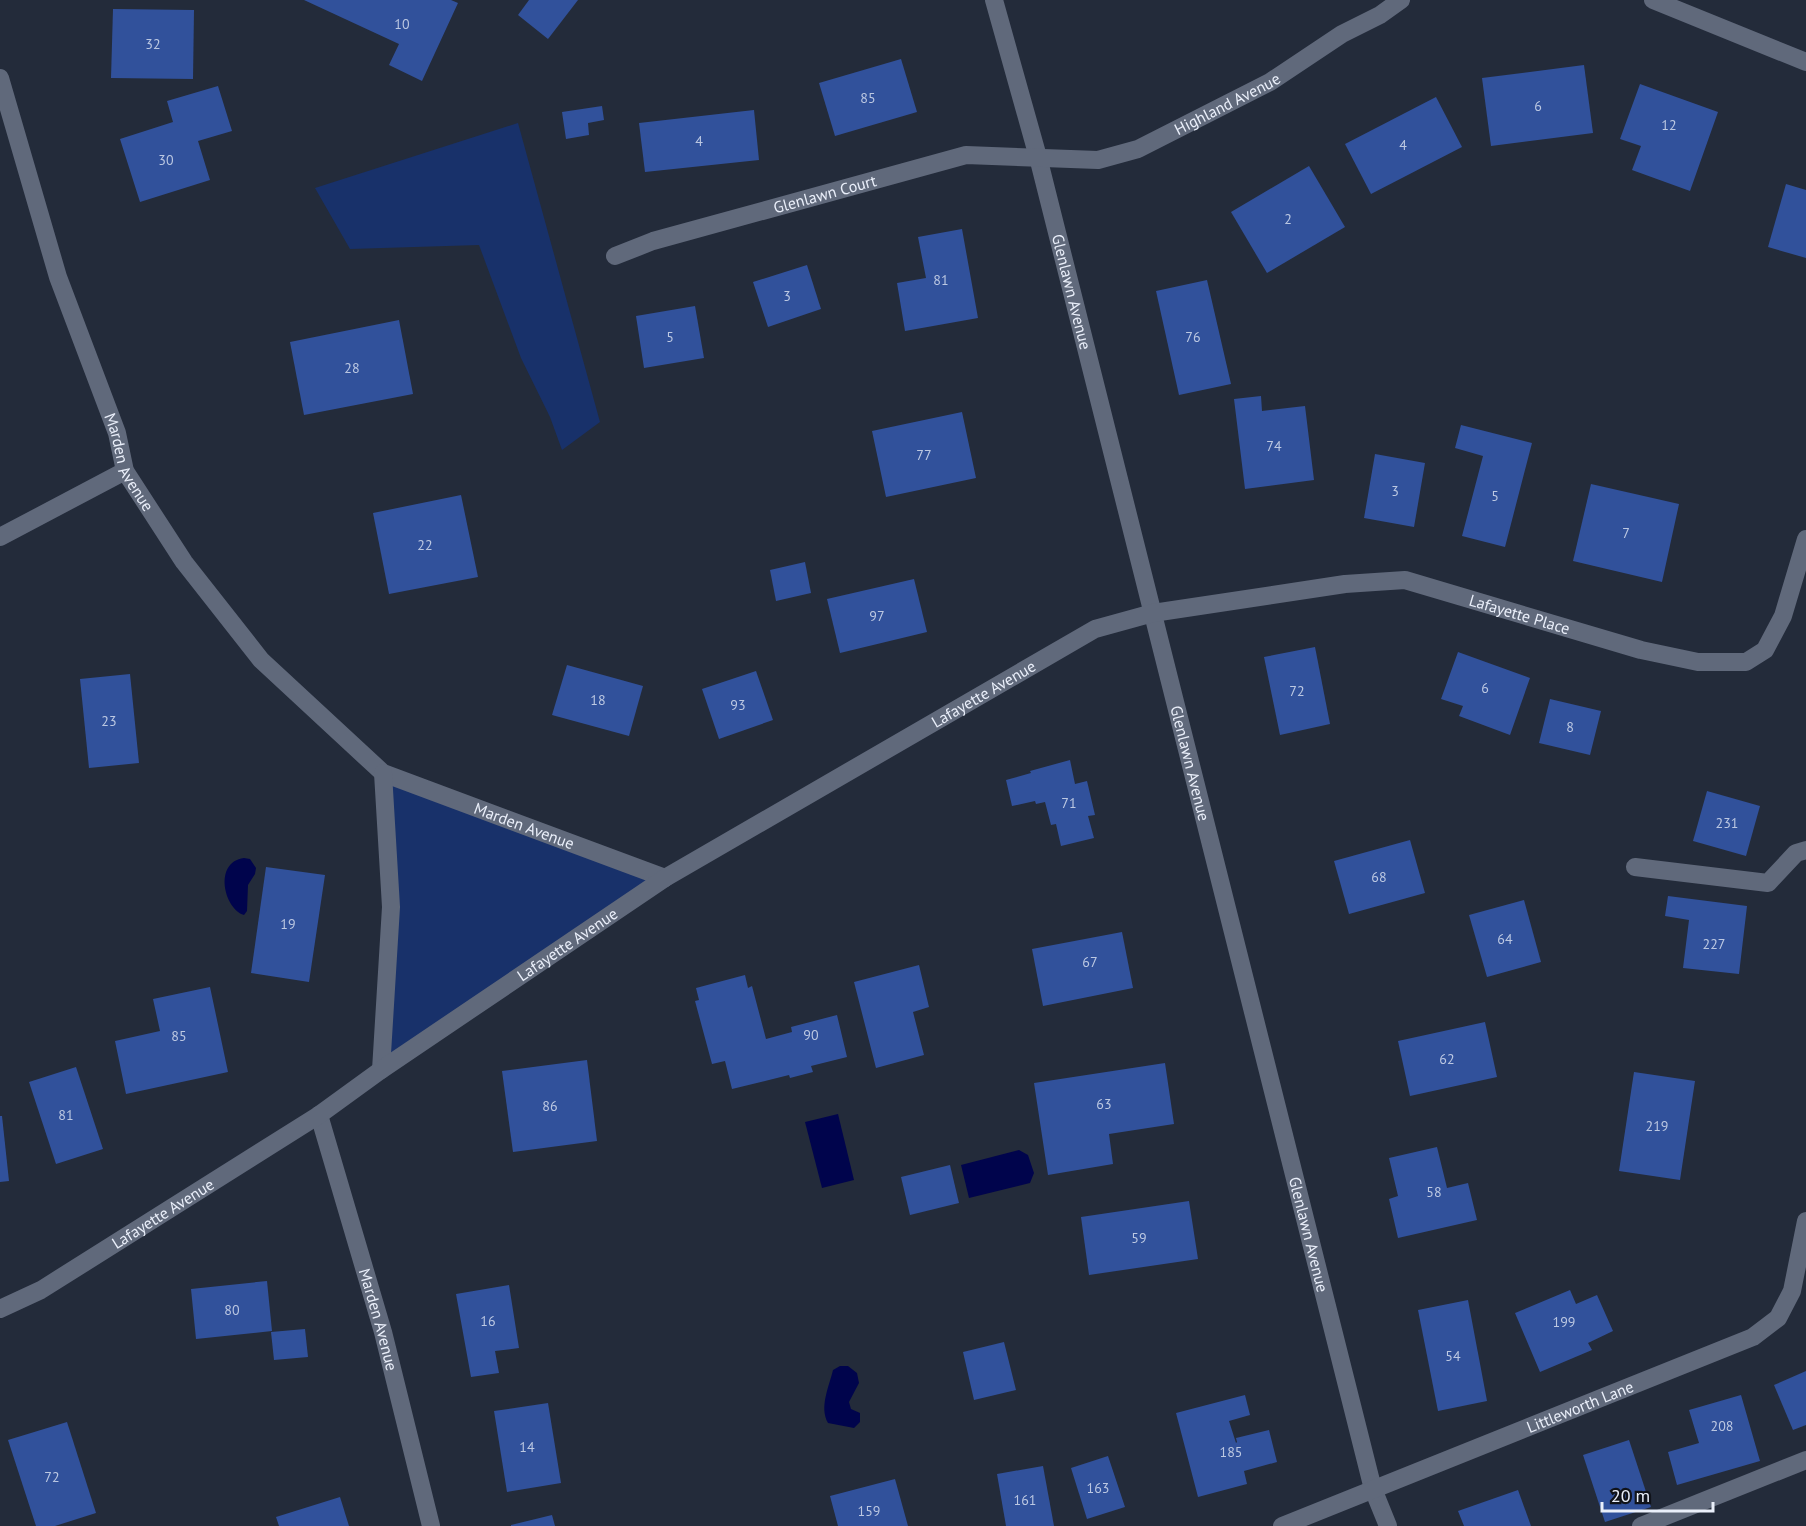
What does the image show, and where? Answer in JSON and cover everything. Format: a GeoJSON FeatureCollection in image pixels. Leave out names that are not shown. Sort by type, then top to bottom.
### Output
{"type":"FeatureCollection","features":[{"type":"Feature","properties":{"kind":"street","name":"Glenlawn Avenue"},"geometry":{"type":"LineString","coordinates":[[994,0],[1038,157],[1373,1489],[1388,1526]]}},
{"type":"Feature","properties":{"kind":"street","name":"Highland Avenue"},"geometry":{"type":"LineString","coordinates":[[1038,157],[1098,160],[1138,149],[1270,82],[1378,7],[1401,0]]}},
{"type":"Feature","properties":{"kind":"street"},"geometry":{"type":"LineString","coordinates":[[1653,0],[1806,62]]}},
{"type":"Feature","properties":{"kind":"street","name":"Marden Avenue"},"geometry":{"type":"LineString","coordinates":[[0,78],[58,277],[117,433],[125,471],[183,562],[261,660],[383,773],[664,878]]}},
{"type":"Feature","properties":{"kind":"street","name":"Glenlawn Court"},"geometry":{"type":"LineString","coordinates":[[615,256],[653,241],[966,154],[1038,157]]}},
{"type":"Feature","properties":{"kind":"street"},"geometry":{"type":"LineString","coordinates":[[0,537],[125,471]]}},
{"type":"Feature","properties":{"kind":"street","name":"Lafayette Place"},"geometry":{"type":"LineString","coordinates":[[1153,613],[1345,584],[1405,579],[1641,650],[1698,662],[1746,662],[1765,650],[1783,616],[1806,539]]}},
{"type":"Feature","properties":{"kind":"street","name":"Lafayette Avenue"},"geometry":{"type":"LineString","coordinates":[[0,1309],[40,1290],[320,1115],[381,1070],[664,878],[1095,629],[1153,613]]}},
{"type":"Feature","properties":{"kind":"street"},"geometry":{"type":"LineString","coordinates":[[381,1070],[391,907],[383,773]]}},
{"type":"Feature","properties":{"kind":"street"},"geometry":{"type":"LineString","coordinates":[[1635,867],[1768,883],[1796,853],[1806,850]]}},
{"type":"Feature","properties":{"kind":"street","name":"Marden Avenue"},"geometry":{"type":"LineString","coordinates":[[320,1115],[384,1332],[431,1526]]}},
{"type":"Feature","properties":{"kind":"street","name":"Littleworth Lane"},"geometry":{"type":"LineString","coordinates":[[1282,1526],[1753,1337],[1778,1318],[1792,1291],[1806,1221]]}},
{"type":"Feature","properties":{"kind":"street"},"geometry":{"type":"LineString","coordinates":[[1641,1526],[1806,1460]]}},
{"type":"Feature","properties":{"kind":"shaded area"},"geometry":{"type":"Polygon","coordinates":[[[518,123],[600,422],[562,450],[550,417],[521,358],[479,245],[350,249],[315,188],[518,123]]]}},
{"type":"Feature","properties":{"kind":"shaded area"},"geometry":{"type":"Polygon","coordinates":[[[383,773],[665,878],[381,1070],[383,773]]]}},
{"type":"Feature","properties":{"kind":"shaded area"},"geometry":{"type":"Polygon","coordinates":[[[250,859],[256,868],[248,885],[247,911],[244,915],[231,904],[225,886],[225,876],[234,861],[250,859]]]}},
{"type":"Feature","properties":{"kind":"shaded area"},"geometry":{"type":"Polygon","coordinates":[[[838,1114],[854,1180],[822,1188],[805,1122],[838,1114]]]}},
{"type":"Feature","properties":{"kind":"shaded area"},"geometry":{"type":"Polygon","coordinates":[[[1019,1150],[1028,1155],[1034,1173],[1030,1183],[969,1198],[961,1165],[1019,1150]]]}},
{"type":"Feature","properties":{"kind":"shaded area"},"geometry":{"type":"Polygon","coordinates":[[[840,1366],[848,1366],[857,1373],[859,1383],[849,1402],[851,1409],[860,1413],[860,1422],[854,1428],[828,1423],[825,1417],[826,1397],[833,1370],[840,1366]]]}},
{"type":"Feature","properties":{"kind":"building"},"geometry":{"type":"Polygon","coordinates":[[[304,0],[451,0],[458,3],[422,81],[389,65],[399,44],[304,0]]]}},
{"type":"Feature","properties":{"kind":"building"},"geometry":{"type":"Polygon","coordinates":[[[529,0],[578,0],[548,39],[518,15],[529,0]]]}},
{"type":"Feature","properties":{"kind":"building"},"geometry":{"type":"Polygon","coordinates":[[[113,9],[194,10],[193,79],[111,78],[113,9]]]}},
{"type":"Feature","properties":{"kind":"building"},"geometry":{"type":"Polygon","coordinates":[[[901,59],[917,112],[835,136],[819,83],[901,59]]]}},
{"type":"Feature","properties":{"kind":"building"},"geometry":{"type":"Polygon","coordinates":[[[1584,65],[1593,133],[1491,146],[1482,78],[1584,65]]]}},
{"type":"Feature","properties":{"kind":"building"},"geometry":{"type":"Polygon","coordinates":[[[1640,84],[1718,112],[1690,191],[1632,170],[1641,146],[1620,139],[1640,84]]]}},
{"type":"Feature","properties":{"kind":"building"},"geometry":{"type":"Polygon","coordinates":[[[218,86],[232,131],[198,141],[210,180],[140,202],[120,139],[173,122],[167,101],[218,86]]]}},
{"type":"Feature","properties":{"kind":"building"},"geometry":{"type":"Polygon","coordinates":[[[1436,97],[1462,147],[1371,194],[1345,144],[1436,97]]]}},
{"type":"Feature","properties":{"kind":"building"},"geometry":{"type":"Polygon","coordinates":[[[602,106],[604,120],[588,123],[589,135],[566,139],[562,112],[602,106]]]}},
{"type":"Feature","properties":{"kind":"building"},"geometry":{"type":"Polygon","coordinates":[[[754,110],[759,160],[645,172],[639,123],[754,110]]]}},
{"type":"Feature","properties":{"kind":"building"},"geometry":{"type":"Polygon","coordinates":[[[1309,166],[1345,227],[1267,273],[1231,212],[1309,166]]]}},
{"type":"Feature","properties":{"kind":"building"},"geometry":{"type":"Polygon","coordinates":[[[1786,184],[1806,190],[1806,258],[1768,247],[1786,184]]]}},
{"type":"Feature","properties":{"kind":"building"},"geometry":{"type":"Polygon","coordinates":[[[962,229],[978,318],[905,331],[897,283],[926,278],[918,237],[962,229]]]}},
{"type":"Feature","properties":{"kind":"building"},"geometry":{"type":"Polygon","coordinates":[[[807,265],[821,309],[768,327],[753,282],[807,265]]]}},
{"type":"Feature","properties":{"kind":"building"},"geometry":{"type":"Polygon","coordinates":[[[1207,280],[1231,384],[1179,395],[1156,291],[1207,280]]]}},
{"type":"Feature","properties":{"kind":"building"},"geometry":{"type":"Polygon","coordinates":[[[695,306],[704,358],[644,368],[636,316],[695,306]]]}},
{"type":"Feature","properties":{"kind":"building"},"geometry":{"type":"Polygon","coordinates":[[[399,320],[413,394],[304,415],[290,342],[399,320]]]}},
{"type":"Feature","properties":{"kind":"building"},"geometry":{"type":"Polygon","coordinates":[[[1261,396],[1262,411],[1305,406],[1314,480],[1245,489],[1234,399],[1261,396]]]}},
{"type":"Feature","properties":{"kind":"building"},"geometry":{"type":"Polygon","coordinates":[[[962,412],[976,478],[886,497],[872,431],[962,412]]]}},
{"type":"Feature","properties":{"kind":"building"},"geometry":{"type":"Polygon","coordinates":[[[1461,425],[1532,443],[1505,547],[1462,536],[1483,456],[1455,448],[1461,425]]]}},
{"type":"Feature","properties":{"kind":"building"},"geometry":{"type":"Polygon","coordinates":[[[1375,454],[1425,463],[1414,527],[1364,518],[1375,454]]]}},
{"type":"Feature","properties":{"kind":"building"},"geometry":{"type":"Polygon","coordinates":[[[1591,484],[1679,504],[1662,582],[1573,561],[1591,484]]]}},
{"type":"Feature","properties":{"kind":"building"},"geometry":{"type":"Polygon","coordinates":[[[461,495],[478,577],[389,594],[373,513],[461,495]]]}},
{"type":"Feature","properties":{"kind":"building"},"geometry":{"type":"Polygon","coordinates":[[[805,562],[811,593],[776,601],[770,570],[805,562]]]}},
{"type":"Feature","properties":{"kind":"building"},"geometry":{"type":"Polygon","coordinates":[[[914,579],[927,632],[840,653],[827,599],[914,579]]]}},
{"type":"Feature","properties":{"kind":"building"},"geometry":{"type":"Polygon","coordinates":[[[1315,647],[1330,724],[1280,735],[1264,657],[1315,647]]]}},
{"type":"Feature","properties":{"kind":"building"},"geometry":{"type":"Polygon","coordinates":[[[1458,652],[1530,678],[1510,735],[1459,716],[1463,706],[1441,699],[1458,652]]]}},
{"type":"Feature","properties":{"kind":"building"},"geometry":{"type":"Polygon","coordinates":[[[567,665],[643,686],[629,736],[552,715],[567,665]]]}},
{"type":"Feature","properties":{"kind":"building"},"geometry":{"type":"Polygon","coordinates":[[[756,671],[773,720],[719,739],[702,689],[756,671]]]}},
{"type":"Feature","properties":{"kind":"building"},"geometry":{"type":"Polygon","coordinates":[[[130,674],[139,763],[89,768],[80,679],[130,674]]]}},
{"type":"Feature","properties":{"kind":"building"},"geometry":{"type":"Polygon","coordinates":[[[1550,699],[1601,711],[1590,755],[1539,743],[1550,699]]]}},
{"type":"Feature","properties":{"kind":"building"},"geometry":{"type":"Polygon","coordinates":[[[1070,760],[1075,784],[1087,781],[1095,815],[1088,816],[1094,838],[1061,846],[1056,824],[1051,825],[1045,802],[1036,804],[1035,801],[1012,806],[1006,780],[1070,760]]]}},
{"type":"Feature","properties":{"kind":"building"},"geometry":{"type":"Polygon","coordinates":[[[1707,791],[1760,806],[1746,856],[1693,841],[1707,791]]]}},
{"type":"Feature","properties":{"kind":"building"},"geometry":{"type":"Polygon","coordinates":[[[1410,840],[1425,893],[1349,914],[1334,861],[1410,840]]]}},
{"type":"Feature","properties":{"kind":"building"},"geometry":{"type":"Polygon","coordinates":[[[266,867],[325,875],[309,982],[251,973],[266,867]]]}},
{"type":"Feature","properties":{"kind":"building"},"geometry":{"type":"Polygon","coordinates":[[[1668,896],[1747,906],[1739,974],[1683,968],[1689,920],[1665,916],[1668,896]]]}},
{"type":"Feature","properties":{"kind":"building"},"geometry":{"type":"Polygon","coordinates":[[[1524,900],[1541,962],[1487,977],[1469,915],[1524,900]]]}},
{"type":"Feature","properties":{"kind":"building"},"geometry":{"type":"Polygon","coordinates":[[[1122,932],[1133,988],[1043,1006],[1032,949],[1122,932]]]}},
{"type":"Feature","properties":{"kind":"building"},"geometry":{"type":"Polygon","coordinates":[[[919,965],[929,1007],[913,1012],[924,1055],[876,1068],[854,982],[919,965]]]}},
{"type":"Feature","properties":{"kind":"building"},"geometry":{"type":"Polygon","coordinates":[[[745,975],[748,988],[752,986],[766,1039],[792,1032],[791,1027],[837,1015],[847,1057],[811,1066],[813,1072],[790,1078],[789,1075],[732,1089],[725,1061],[712,1064],[695,1001],[699,1000],[696,988],[745,975]]]}},
{"type":"Feature","properties":{"kind":"building"},"geometry":{"type":"Polygon","coordinates":[[[210,987],[228,1072],[126,1094],[115,1041],[160,1031],[153,999],[210,987]]]}},
{"type":"Feature","properties":{"kind":"building"},"geometry":{"type":"Polygon","coordinates":[[[1485,1022],[1497,1077],[1410,1096],[1398,1041],[1485,1022]]]}},
{"type":"Feature","properties":{"kind":"building"},"geometry":{"type":"Polygon","coordinates":[[[587,1060],[597,1141],[513,1152],[502,1071],[587,1060]]]}},
{"type":"Feature","properties":{"kind":"building"},"geometry":{"type":"Polygon","coordinates":[[[1165,1063],[1174,1124],[1109,1134],[1113,1164],[1048,1175],[1034,1083],[1165,1063]]]}},
{"type":"Feature","properties":{"kind":"building"},"geometry":{"type":"Polygon","coordinates":[[[76,1067],[103,1149],[56,1164],[29,1082],[76,1067]]]}},
{"type":"Feature","properties":{"kind":"building"},"geometry":{"type":"Polygon","coordinates":[[[1634,1072],[1695,1081],[1680,1180],[1619,1171],[1634,1072]]]}},
{"type":"Feature","properties":{"kind":"building"},"geometry":{"type":"Polygon","coordinates":[[[0,1116],[2,1116],[9,1181],[0,1182],[0,1116]]]}},
{"type":"Feature","properties":{"kind":"building"},"geometry":{"type":"Polygon","coordinates":[[[1437,1147],[1447,1188],[1468,1183],[1477,1220],[1398,1238],[1389,1199],[1398,1196],[1389,1158],[1437,1147]]]}},
{"type":"Feature","properties":{"kind":"building"},"geometry":{"type":"Polygon","coordinates":[[[950,1165],[959,1203],[910,1215],[901,1177],[950,1165]]]}},
{"type":"Feature","properties":{"kind":"building"},"geometry":{"type":"Polygon","coordinates":[[[1189,1201],[1198,1259],[1089,1275],[1081,1217],[1189,1201]]]}},
{"type":"Feature","properties":{"kind":"building"},"geometry":{"type":"Polygon","coordinates":[[[267,1281],[272,1331],[196,1339],[191,1289],[267,1281]]]}},
{"type":"Feature","properties":{"kind":"building"},"geometry":{"type":"Polygon","coordinates":[[[509,1285],[519,1348],[495,1351],[499,1373],[471,1377],[456,1294],[509,1285]]]}},
{"type":"Feature","properties":{"kind":"building"},"geometry":{"type":"Polygon","coordinates":[[[1570,1290],[1576,1304],[1597,1295],[1613,1331],[1588,1343],[1592,1350],[1540,1372],[1515,1313],[1570,1290]]]}},
{"type":"Feature","properties":{"kind":"building"},"geometry":{"type":"Polygon","coordinates":[[[1468,1300],[1487,1401],[1438,1411],[1418,1310],[1468,1300]]]}},
{"type":"Feature","properties":{"kind":"building"},"geometry":{"type":"Polygon","coordinates":[[[305,1329],[308,1357],[274,1360],[271,1332],[305,1329]]]}},
{"type":"Feature","properties":{"kind":"building"},"geometry":{"type":"Polygon","coordinates":[[[1004,1342],[1016,1390],[974,1400],[963,1352],[1004,1342]]]}},
{"type":"Feature","properties":{"kind":"building"},"geometry":{"type":"Polygon","coordinates":[[[1806,1371],[1806,1425],[1793,1430],[1774,1385],[1806,1371]]]}},
{"type":"Feature","properties":{"kind":"building"},"geometry":{"type":"Polygon","coordinates":[[[1245,1395],[1250,1415],[1229,1421],[1236,1443],[1236,1438],[1269,1430],[1277,1462],[1244,1471],[1247,1484],[1198,1497],[1176,1413],[1245,1395]]]}},
{"type":"Feature","properties":{"kind":"building"},"geometry":{"type":"Polygon","coordinates":[[[1741,1395],[1760,1461],[1677,1485],[1668,1452],[1699,1443],[1689,1410],[1741,1395]]]}},
{"type":"Feature","properties":{"kind":"building"},"geometry":{"type":"Polygon","coordinates":[[[548,1403],[561,1483],[507,1492],[494,1411],[548,1403]]]}},
{"type":"Feature","properties":{"kind":"building"},"geometry":{"type":"Polygon","coordinates":[[[67,1422],[96,1513],[55,1526],[36,1526],[8,1440],[67,1422]]]}},
{"type":"Feature","properties":{"kind":"building"},"geometry":{"type":"Polygon","coordinates":[[[1629,1440],[1651,1507],[1605,1522],[1583,1455],[1629,1440]]]}},
{"type":"Feature","properties":{"kind":"building"},"geometry":{"type":"Polygon","coordinates":[[[1108,1456],[1125,1507],[1087,1519],[1071,1468],[1108,1456]]]}},
{"type":"Feature","properties":{"kind":"building"},"geometry":{"type":"Polygon","coordinates":[[[1043,1466],[1054,1526],[1006,1526],[997,1474],[1043,1466]]]}},
{"type":"Feature","properties":{"kind":"building"},"geometry":{"type":"Polygon","coordinates":[[[895,1479],[908,1526],[838,1526],[830,1496],[895,1479]]]}},
{"type":"Feature","properties":{"kind":"building"},"geometry":{"type":"Polygon","coordinates":[[[1518,1490],[1531,1526],[1464,1526],[1458,1511],[1518,1490]]]}},
{"type":"Feature","properties":{"kind":"building"},"geometry":{"type":"Polygon","coordinates":[[[340,1497],[349,1526],[279,1526],[276,1517],[340,1497]]]}},
{"type":"Feature","properties":{"kind":"building"},"geometry":{"type":"Polygon","coordinates":[[[552,1515],[555,1526],[511,1526],[511,1525],[552,1515]]]}}]}
